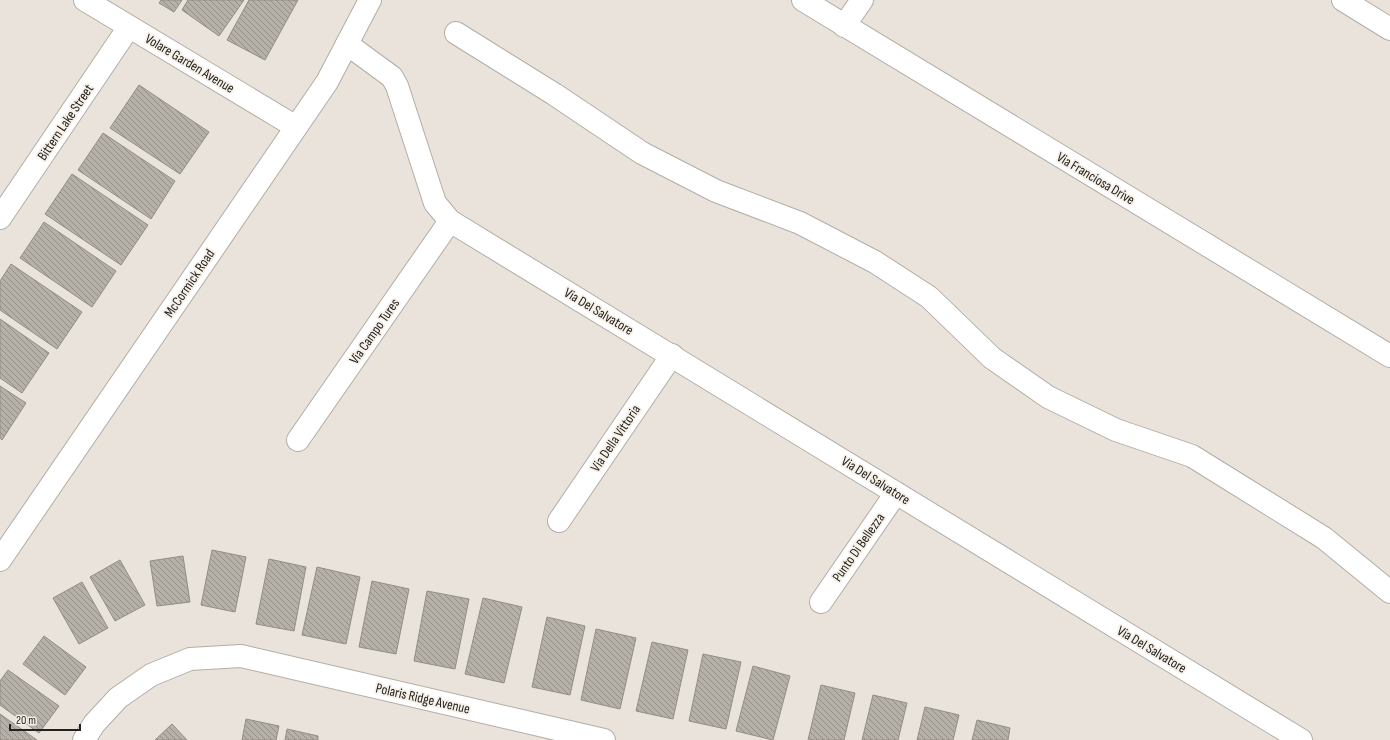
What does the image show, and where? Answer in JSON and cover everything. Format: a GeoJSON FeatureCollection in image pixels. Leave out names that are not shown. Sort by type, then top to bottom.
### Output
{"type":"FeatureCollection","features":[{"type":"Feature","properties":{"kind":"street","name":"Volare Garden Avenue"},"geometry":{"type":"LineString","coordinates":[[85,0],[296,127]]}},
{"type":"Feature","properties":{"kind":"street","name":"McCormick Road"},"geometry":{"type":"LineString","coordinates":[[0,560],[327,82],[370,0]]}},
{"type":"Feature","properties":{"kind":"street","name":"Via Franciosa Drive"},"geometry":{"type":"LineString","coordinates":[[803,0],[1390,356]]}},
{"type":"Feature","properties":{"kind":"street"},"geometry":{"type":"LineString","coordinates":[[844,26],[862,0]]}},
{"type":"Feature","properties":{"kind":"street"},"geometry":{"type":"LineString","coordinates":[[1343,0],[1390,29]]}},
{"type":"Feature","properties":{"kind":"street","name":"Bittern Lake Street"},"geometry":{"type":"LineString","coordinates":[[0,218],[129,27]]}},
{"type":"Feature","properties":{"kind":"street"},"geometry":{"type":"LineString","coordinates":[[456,33],[554,94],[642,153],[716,190],[800,223],[875,262],[929,297],[992,358],[1048,397],[1116,430],[1192,456],[1324,538],[1390,592]]}},
{"type":"Feature","properties":{"kind":"street"},"geometry":{"type":"LineString","coordinates":[[347,44],[392,77],[397,86],[436,203],[450,221]]}},
{"type":"Feature","properties":{"kind":"street","name":"Via Del Salvatore"},"geometry":{"type":"LineString","coordinates":[[450,221],[1301,740]]}},
{"type":"Feature","properties":{"kind":"street","name":"Via Campo Tures"},"geometry":{"type":"LineString","coordinates":[[298,440],[450,221]]}},
{"type":"Feature","properties":{"kind":"street","name":"Via Della Vittoria"},"geometry":{"type":"LineString","coordinates":[[559,521],[672,355]]}},
{"type":"Feature","properties":{"kind":"street","name":"Punto Di Bellezza"},"geometry":{"type":"LineString","coordinates":[[821,602],[896,493]]}},
{"type":"Feature","properties":{"kind":"street","name":"Polaris Ridge Avenue"},"geometry":{"type":"LineString","coordinates":[[84,740],[94,724],[118,698],[151,675],[190,659],[241,656],[604,740]]}},
{"type":"Feature","properties":{"kind":"building"},"geometry":{"type":"Polygon","coordinates":[[[161,0],[182,0],[174,12],[159,3],[161,0]]]}},
{"type":"Feature","properties":{"kind":"building"},"geometry":{"type":"Polygon","coordinates":[[[188,0],[244,0],[219,36],[182,10],[188,0]]]}},
{"type":"Feature","properties":{"kind":"building"},"geometry":{"type":"Polygon","coordinates":[[[249,0],[298,0],[265,60],[227,40],[249,0]]]}},
{"type":"Feature","properties":{"kind":"building"},"geometry":{"type":"Polygon","coordinates":[[[139,85],[209,132],[180,174],[110,128],[139,85]]]}},
{"type":"Feature","properties":{"kind":"building"},"geometry":{"type":"Polygon","coordinates":[[[103,133],[175,181],[151,219],[78,170],[103,133]]]}},
{"type":"Feature","properties":{"kind":"building"},"geometry":{"type":"Polygon","coordinates":[[[72,174],[148,225],[121,265],[45,214],[72,174]]]}},
{"type":"Feature","properties":{"kind":"building"},"geometry":{"type":"Polygon","coordinates":[[[44,222],[116,271],[92,307],[20,258],[44,222]]]}},
{"type":"Feature","properties":{"kind":"building"},"geometry":{"type":"Polygon","coordinates":[[[11,264],[82,312],[57,349],[0,310],[0,281],[11,264]]]}},
{"type":"Feature","properties":{"kind":"building"},"geometry":{"type":"Polygon","coordinates":[[[0,319],[49,353],[22,393],[0,378],[0,319]]]}},
{"type":"Feature","properties":{"kind":"building"},"geometry":{"type":"Polygon","coordinates":[[[0,386],[26,403],[2,440],[0,438],[0,386]]]}},
{"type":"Feature","properties":{"kind":"building"},"geometry":{"type":"Polygon","coordinates":[[[212,550],[246,557],[235,612],[201,605],[212,550]]]}},
{"type":"Feature","properties":{"kind":"building"},"geometry":{"type":"Polygon","coordinates":[[[183,556],[190,602],[157,606],[150,561],[183,556]]]}},
{"type":"Feature","properties":{"kind":"building"},"geometry":{"type":"Polygon","coordinates":[[[269,559],[306,567],[294,631],[256,624],[269,559]]]}},
{"type":"Feature","properties":{"kind":"building"},"geometry":{"type":"Polygon","coordinates":[[[120,560],[145,605],[115,621],[90,577],[120,560]]]}},
{"type":"Feature","properties":{"kind":"building"},"geometry":{"type":"Polygon","coordinates":[[[317,567],[360,577],[346,644],[302,635],[317,567]]]}},
{"type":"Feature","properties":{"kind":"building"},"geometry":{"type":"Polygon","coordinates":[[[372,581],[409,589],[396,654],[359,647],[372,581]]]}},
{"type":"Feature","properties":{"kind":"building"},"geometry":{"type":"Polygon","coordinates":[[[82,582],[108,628],[79,644],[53,598],[82,582]]]}},
{"type":"Feature","properties":{"kind":"building"},"geometry":{"type":"Polygon","coordinates":[[[427,591],[469,599],[455,669],[414,661],[427,591]]]}},
{"type":"Feature","properties":{"kind":"building"},"geometry":{"type":"Polygon","coordinates":[[[483,598],[522,607],[504,683],[465,674],[483,598]]]}},
{"type":"Feature","properties":{"kind":"building"},"geometry":{"type":"Polygon","coordinates":[[[547,617],[585,626],[570,695],[532,687],[547,617]]]}},
{"type":"Feature","properties":{"kind":"building"},"geometry":{"type":"Polygon","coordinates":[[[596,629],[636,638],[620,709],[581,700],[596,629]]]}},
{"type":"Feature","properties":{"kind":"building"},"geometry":{"type":"Polygon","coordinates":[[[44,636],[86,667],[65,695],[23,664],[44,636]]]}},
{"type":"Feature","properties":{"kind":"building"},"geometry":{"type":"Polygon","coordinates":[[[652,642],[688,650],[673,719],[636,711],[652,642]]]}},
{"type":"Feature","properties":{"kind":"building"},"geometry":{"type":"Polygon","coordinates":[[[703,654],[741,662],[726,729],[689,721],[703,654]]]}},
{"type":"Feature","properties":{"kind":"building"},"geometry":{"type":"Polygon","coordinates":[[[753,666],[790,676],[773,740],[736,731],[753,666]]]}},
{"type":"Feature","properties":{"kind":"building"},"geometry":{"type":"Polygon","coordinates":[[[8,670],[59,706],[39,733],[0,705],[0,681],[8,670]]]}},
{"type":"Feature","properties":{"kind":"building"},"geometry":{"type":"Polygon","coordinates":[[[821,685],[855,693],[844,740],[808,740],[821,685]]]}},
{"type":"Feature","properties":{"kind":"building"},"geometry":{"type":"Polygon","coordinates":[[[873,695],[907,703],[898,740],[862,740],[873,695]]]}},
{"type":"Feature","properties":{"kind":"building"},"geometry":{"type":"Polygon","coordinates":[[[925,707],[959,715],[953,740],[917,740],[925,707]]]}},
{"type":"Feature","properties":{"kind":"building"},"geometry":{"type":"Polygon","coordinates":[[[0,714],[37,740],[0,740],[0,714]]]}},
{"type":"Feature","properties":{"kind":"building"},"geometry":{"type":"Polygon","coordinates":[[[246,719],[279,726],[276,740],[242,740],[246,719]]]}},
{"type":"Feature","properties":{"kind":"building"},"geometry":{"type":"Polygon","coordinates":[[[977,720],[1010,728],[1008,740],[972,740],[977,720]]]}},
{"type":"Feature","properties":{"kind":"building"},"geometry":{"type":"Polygon","coordinates":[[[172,724],[187,740],[155,740],[172,724]]]}},
{"type":"Feature","properties":{"kind":"building"},"geometry":{"type":"Polygon","coordinates":[[[287,729],[318,736],[318,740],[285,740],[287,729]]]}}]}
